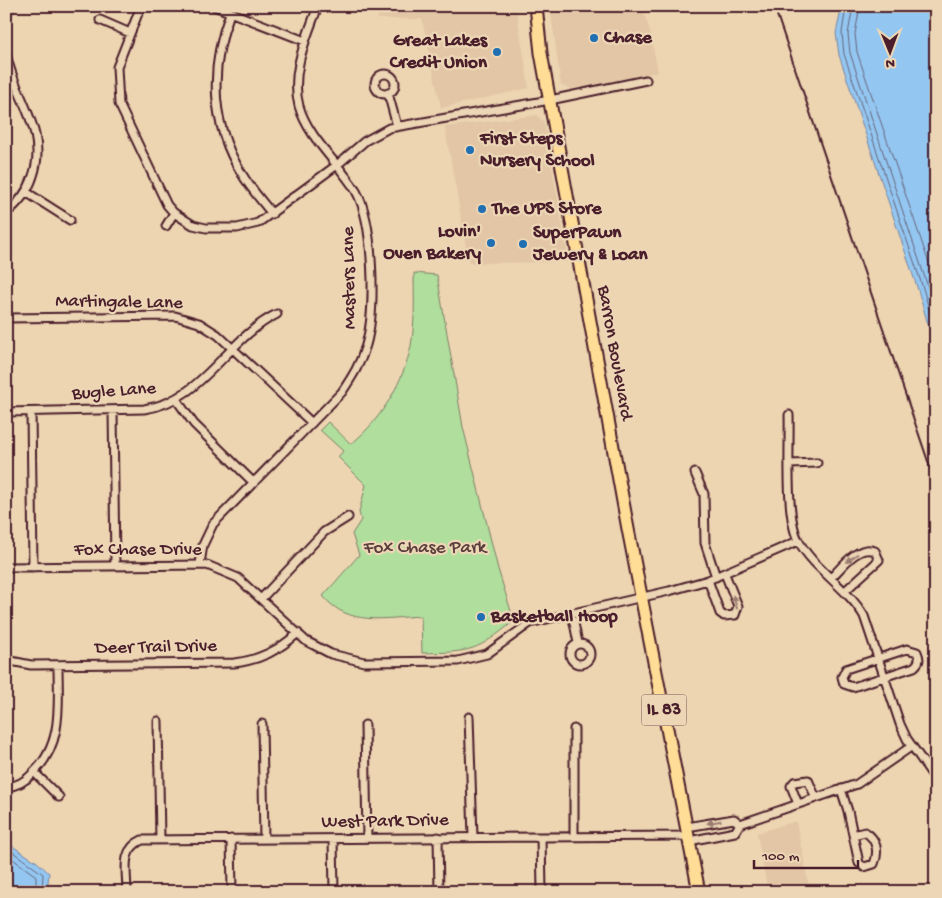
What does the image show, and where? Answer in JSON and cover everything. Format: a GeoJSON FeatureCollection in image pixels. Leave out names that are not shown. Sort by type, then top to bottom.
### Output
{"type":"FeatureCollection","features":[{"type":"Feature","properties":{"kind":"main road","name":"Barron Boulevard"},"geometry":{"type":"LineString","coordinates":[[536,6],[541,53],[628,529],[643,597]]}},
{"type":"Feature","properties":{"kind":"main road","name":"IL 83"},"geometry":{"type":"LineString","coordinates":[[643,597],[699,892]]}},
{"type":"Feature","properties":{"kind":"street"},"geometry":{"type":"LineString","coordinates":[[6,21],[9,6]]}},
{"type":"Feature","properties":{"kind":"street"},"geometry":{"type":"LineString","coordinates":[[141,6],[117,67],[119,104],[160,192],[174,213],[193,225],[206,228],[247,227],[258,223],[337,165],[365,141],[397,126],[550,100],[646,80]]}},
{"type":"Feature","properties":{"kind":"street"},"geometry":{"type":"LineString","coordinates":[[214,6],[305,41]]}},
{"type":"Feature","properties":{"kind":"street","name":"Masters Lane"},"geometry":{"type":"LineString","coordinates":[[200,564],[203,545],[213,524],[342,392],[352,377],[366,345],[369,329],[368,230],[357,193],[310,128],[299,105],[297,75],[305,41],[318,6]]}},
{"type":"Feature","properties":{"kind":"street"},"geometry":{"type":"LineString","coordinates":[[230,13],[222,33],[216,66],[218,116],[235,162],[272,214]]}},
{"type":"Feature","properties":{"kind":"street"},"geometry":{"type":"LineString","coordinates":[[100,20],[130,33]]}},
{"type":"Feature","properties":{"kind":"street"},"geometry":{"type":"LineString","coordinates":[[6,52],[16,86],[32,120],[37,140],[37,167],[22,199],[6,212]]}},
{"type":"Feature","properties":{"kind":"street"},"geometry":{"type":"LineString","coordinates":[[388,93],[397,126]]}},
{"type":"Feature","properties":{"kind":"street"},"geometry":{"type":"LineString","coordinates":[[26,192],[70,220]]}},
{"type":"Feature","properties":{"kind":"street"},"geometry":{"type":"LineString","coordinates":[[166,226],[174,213]]}},
{"type":"Feature","properties":{"kind":"street","name":"Bugle Lane"},"geometry":{"type":"LineString","coordinates":[[6,412],[113,410],[154,408],[166,405],[196,384],[261,322],[277,314]]}},
{"type":"Feature","properties":{"kind":"street","name":"Martingale Lane"},"geometry":{"type":"LineString","coordinates":[[6,318],[176,316],[199,323],[212,330],[233,348],[312,423]]}},
{"type":"Feature","properties":{"kind":"street"},"geometry":{"type":"LineString","coordinates":[[176,399],[194,424],[254,483]]}},
{"type":"Feature","properties":{"kind":"street"},"geometry":{"type":"LineString","coordinates":[[113,410],[115,565]]}},
{"type":"Feature","properties":{"kind":"street"},"geometry":{"type":"LineString","coordinates":[[31,412],[33,566]]}},
{"type":"Feature","properties":{"kind":"street"},"geometry":{"type":"LineString","coordinates":[[789,414],[791,515],[798,541],[857,604],[864,616],[900,724],[912,746],[936,780]]}},
{"type":"Feature","properties":{"kind":"street"},"geometry":{"type":"LineString","coordinates":[[790,464],[817,464]]}},
{"type":"Feature","properties":{"kind":"street"},"geometry":{"type":"LineString","coordinates":[[695,473],[704,494],[706,543],[716,577]]}},
{"type":"Feature","properties":{"kind":"street"},"geometry":{"type":"LineString","coordinates":[[262,599],[324,532],[348,517]]}},
{"type":"Feature","properties":{"kind":"street","name":"Fox Chase Drive"},"geometry":{"type":"LineString","coordinates":[[6,567],[200,564],[228,572],[246,584],[298,633],[317,648],[351,660],[458,661],[487,654],[530,622],[643,597],[708,580],[798,541]]}},
{"type":"Feature","properties":{"kind":"street"},"geometry":{"type":"LineString","coordinates":[[831,578],[850,558],[865,550],[875,551],[879,560],[877,565],[860,575],[845,592]]}},
{"type":"Feature","properties":{"kind":"street"},"geometry":{"type":"LineString","coordinates":[[708,580],[720,613],[730,617],[735,615],[738,606],[725,574]]}},
{"type":"Feature","properties":{"kind":"street"},"geometry":{"type":"LineString","coordinates":[[572,612],[578,643]]}},
{"type":"Feature","properties":{"kind":"street","name":"Deer Trail Drive"},"geometry":{"type":"LineString","coordinates":[[6,660],[31,665],[244,662],[274,651],[298,633]]}},
{"type":"Feature","properties":{"kind":"street"},"geometry":{"type":"LineString","coordinates":[[907,649],[917,652],[918,664],[852,687],[844,684],[842,677],[846,669],[878,659],[907,649]]}},
{"type":"Feature","properties":{"kind":"street"},"geometry":{"type":"LineString","coordinates":[[6,786],[20,783],[34,772],[48,754],[57,729],[58,665]]}},
{"type":"Feature","properties":{"kind":"street"},"geometry":{"type":"LineString","coordinates":[[469,717],[473,837]]}},
{"type":"Feature","properties":{"kind":"street"},"geometry":{"type":"LineString","coordinates":[[158,721],[160,840]]}},
{"type":"Feature","properties":{"kind":"street"},"geometry":{"type":"LineString","coordinates":[[262,724],[264,839]]}},
{"type":"Feature","properties":{"kind":"street"},"geometry":{"type":"LineString","coordinates":[[365,725],[366,838]]}},
{"type":"Feature","properties":{"kind":"street"},"geometry":{"type":"LineString","coordinates":[[574,729],[574,837]]}},
{"type":"Feature","properties":{"kind":"street"},"geometry":{"type":"LineString","coordinates":[[688,835],[735,832],[740,824],[868,778],[912,746]]}},
{"type":"Feature","properties":{"kind":"street"},"geometry":{"type":"LineString","coordinates":[[34,772],[59,797]]}},
{"type":"Feature","properties":{"kind":"street"},"geometry":{"type":"LineString","coordinates":[[798,804],[791,786],[794,782],[808,780],[816,798]]}},
{"type":"Feature","properties":{"kind":"street"},"geometry":{"type":"LineString","coordinates":[[841,789],[859,863],[864,867],[874,864],[878,856],[876,844],[871,835],[865,832],[853,835]]}},
{"type":"Feature","properties":{"kind":"street"},"geometry":{"type":"LineString","coordinates":[[688,835],[734,819],[740,824]]}},
{"type":"Feature","properties":{"kind":"street","name":"West Park Drive"},"geometry":{"type":"LineString","coordinates":[[128,892],[127,855],[130,847],[142,840],[688,835]]}},
{"type":"Feature","properties":{"kind":"street"},"geometry":{"type":"LineString","coordinates":[[438,837],[439,892]]}},
{"type":"Feature","properties":{"kind":"street"},"geometry":{"type":"LineString","coordinates":[[541,837],[542,892]]}},
{"type":"Feature","properties":{"kind":"street"},"geometry":{"type":"LineString","coordinates":[[333,838],[334,892]]}},
{"type":"Feature","properties":{"kind":"street"},"geometry":{"type":"LineString","coordinates":[[231,839],[232,892]]}},
{"type":"Feature","properties":{"kind":"shaded area"},"geometry":{"type":"Polygon","coordinates":[[[378,6],[516,6],[529,88],[441,108],[422,19],[378,19],[378,6]]]}},
{"type":"Feature","properties":{"kind":"shaded area"},"geometry":{"type":"Polygon","coordinates":[[[550,6],[642,6],[650,31],[658,72],[571,89],[561,85],[550,6]]]}},
{"type":"Feature","properties":{"kind":"shaded area"},"geometry":{"type":"Polygon","coordinates":[[[537,115],[544,122],[569,262],[469,263],[445,127],[537,115]]]}},
{"type":"Feature","properties":{"kind":"shaded area"},"geometry":{"type":"Polygon","coordinates":[[[796,821],[810,892],[768,892],[757,833],[796,821]]]}},
{"type":"Feature","properties":{"kind":"green space","name":"Fox Chase Park"},"geometry":{"type":"Polygon","coordinates":[[[414,273],[437,275],[463,427],[498,569],[514,621],[490,639],[463,651],[422,653],[421,616],[381,619],[356,616],[333,606],[323,596],[359,555],[352,534],[361,520],[359,512],[366,485],[338,457],[343,451],[320,430],[328,422],[351,444],[374,422],[393,394],[401,378],[411,347],[414,317],[414,273]]]}},
{"type":"Feature","properties":{"kind":"water"},"geometry":{"type":"Polygon","coordinates":[[[842,6],[936,6],[936,352],[918,290],[839,55],[836,33],[842,6]]]}},
{"type":"Feature","properties":{"kind":"water"},"geometry":{"type":"Polygon","coordinates":[[[6,842],[37,862],[49,873],[47,892],[9,892],[6,886],[6,842]]]}},
{"type":"Feature","properties":{"kind":"railway"},"geometry":{"type":"LineString","coordinates":[[774,6],[936,485]]}},
{"type":"Feature","properties":{"kind":"place","name":"Chase"},"geometry":{"type":"Point","coordinates":[594,38]}},
{"type":"Feature","properties":{"kind":"place","name":"Great Lakes Credit Union"},"geometry":{"type":"Point","coordinates":[497,52]}},
{"type":"Feature","properties":{"kind":"place","name":"First Steps Nursery School"},"geometry":{"type":"Point","coordinates":[470,150]}},
{"type":"Feature","properties":{"kind":"place","name":"The UPS Store"},"geometry":{"type":"Point","coordinates":[482,209]}},
{"type":"Feature","properties":{"kind":"place","name":"Lovin' Oven Bakery"},"geometry":{"type":"Point","coordinates":[491,243]}},
{"type":"Feature","properties":{"kind":"place","name":"SuperPawn Jewery & Loan"},"geometry":{"type":"Point","coordinates":[523,244]}},
{"type":"Feature","properties":{"kind":"place","name":"Basketball Hoop"},"geometry":{"type":"Point","coordinates":[481,617]}}]}
